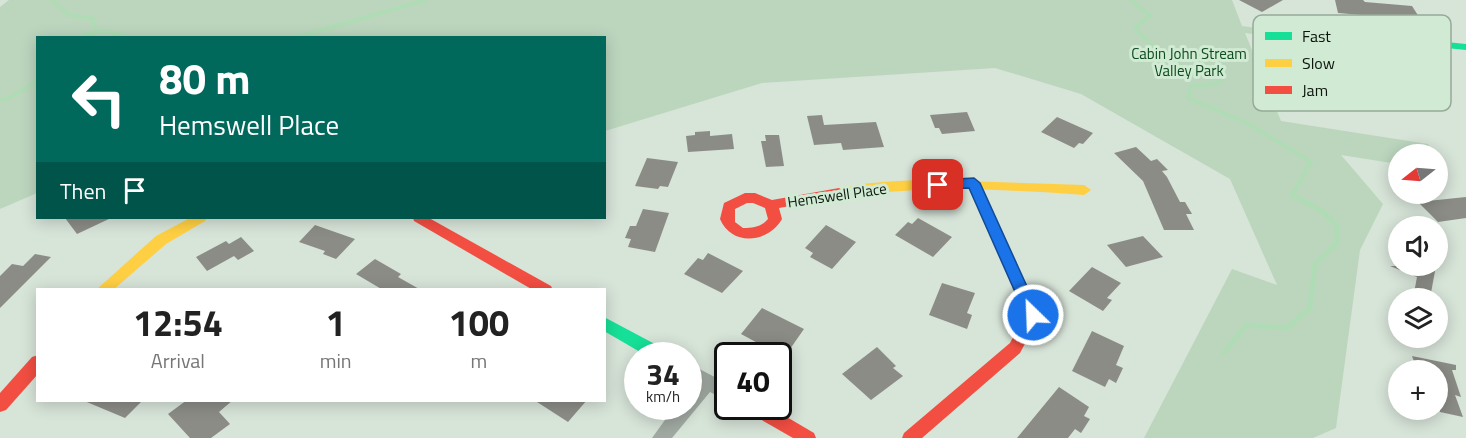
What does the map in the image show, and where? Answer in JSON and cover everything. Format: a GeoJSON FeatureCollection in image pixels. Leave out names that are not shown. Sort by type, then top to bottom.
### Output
{"type":"FeatureCollection","features":[{"type":"Feature","properties":{"kind":"street"},"geometry":{"type":"LineString","coordinates":[[1451,45],[1466,47]]}},
{"type":"Feature","properties":{"kind":"street"},"geometry":{"type":"LineString","coordinates":[[910,438],[1015,348],[1033,315],[974,183]]}},
{"type":"Feature","properties":{"kind":"street","name":"Hemswell Place"},"geometry":{"type":"LineString","coordinates":[[771,205],[858,189],[974,183],[1084,190]]}},
{"type":"Feature","properties":{"kind":"street"},"geometry":{"type":"LineString","coordinates":[[105,288],[139,255],[167,235],[198,219]]}},
{"type":"Feature","properties":{"kind":"street"},"geometry":{"type":"LineString","coordinates":[[421,219],[542,288]]}},
{"type":"Feature","properties":{"kind":"street"},"geometry":{"type":"LineString","coordinates":[[606,324],[637,342]]}},
{"type":"Feature","properties":{"kind":"street"},"geometry":{"type":"LineString","coordinates":[[0,405],[36,364]]}},
{"type":"Feature","properties":{"kind":"street"},"geometry":{"type":"LineString","coordinates":[[702,378],[714,385]]}},
{"type":"Feature","properties":{"kind":"street"},"geometry":{"type":"LineString","coordinates":[[702,388],[708,381]]}},
{"type":"Feature","properties":{"kind":"street"},"geometry":{"type":"LineString","coordinates":[[661,438],[676,420]]}},
{"type":"Feature","properties":{"kind":"street"},"geometry":{"type":"LineString","coordinates":[[776,420],[808,438]]}},
{"type":"Feature","properties":{"kind":"green space","name":"Cabin John Stream Valley Park"},"geometry":{"type":"Polygon","coordinates":[[[9,0],[1232,0],[1242,26],[1253,27],[1253,34],[1245,33],[1253,53],[1253,111],[1277,111],[1281,121],[1428,144],[1388,144],[1388,162],[1341,155],[1383,204],[1360,250],[1336,428],[1313,438],[1144,438],[1232,269],[1277,285],[1230,179],[1081,94],[995,68],[762,83],[606,131],[606,36],[36,36],[36,193],[0,209],[0,7],[9,0]]]}},
{"type":"Feature","properties":{"kind":"building"},"geometry":{"type":"Polygon","coordinates":[[[1239,0],[1283,0],[1262,12],[1239,0]]]}},
{"type":"Feature","properties":{"kind":"building"},"geometry":{"type":"Polygon","coordinates":[[[1335,0],[1363,0],[1412,6],[1418,15],[1362,15],[1338,13],[1335,0]]]}},
{"type":"Feature","properties":{"kind":"building"},"geometry":{"type":"Polygon","coordinates":[[[967,112],[975,131],[942,134],[939,128],[935,128],[930,115],[967,112]]]}},
{"type":"Feature","properties":{"kind":"building"},"geometry":{"type":"Polygon","coordinates":[[[822,115],[824,125],[876,122],[884,147],[843,150],[841,143],[814,145],[807,116],[822,115]]]}},
{"type":"Feature","properties":{"kind":"building"},"geometry":{"type":"Polygon","coordinates":[[[1057,117],[1093,133],[1083,144],[1079,143],[1074,148],[1041,132],[1057,117]]]}},
{"type":"Feature","properties":{"kind":"building"},"geometry":{"type":"Polygon","coordinates":[[[710,131],[710,136],[732,134],[734,149],[688,152],[686,136],[695,135],[695,132],[710,131]]]}},
{"type":"Feature","properties":{"kind":"building"},"geometry":{"type":"Polygon","coordinates":[[[765,135],[779,135],[784,166],[766,167],[761,141],[766,141],[765,135]]]}},
{"type":"Feature","properties":{"kind":"building"},"geometry":{"type":"Polygon","coordinates":[[[1136,147],[1151,161],[1157,159],[1168,170],[1162,171],[1180,202],[1185,202],[1192,214],[1186,214],[1194,230],[1164,230],[1143,181],[1114,153],[1136,147]]]}},
{"type":"Feature","properties":{"kind":"building"},"geometry":{"type":"Polygon","coordinates":[[[647,158],[678,162],[668,187],[660,186],[658,189],[635,186],[647,158]]]}},
{"type":"Feature","properties":{"kind":"building"},"geometry":{"type":"Polygon","coordinates":[[[1466,197],[1466,218],[1448,221],[1448,216],[1432,216],[1420,204],[1448,204],[1448,199],[1466,197]]]}},
{"type":"Feature","properties":{"kind":"building"},"geometry":{"type":"Polygon","coordinates":[[[643,209],[669,213],[655,252],[628,247],[631,239],[625,238],[630,226],[636,226],[643,209]]]}},
{"type":"Feature","properties":{"kind":"building"},"geometry":{"type":"Polygon","coordinates":[[[918,218],[952,237],[933,257],[895,235],[908,222],[912,224],[918,218]]]}},
{"type":"Feature","properties":{"kind":"building"},"geometry":{"type":"Polygon","coordinates":[[[66,219],[109,219],[77,234],[66,219]]]}},
{"type":"Feature","properties":{"kind":"building"},"geometry":{"type":"Polygon","coordinates":[[[315,225],[355,239],[336,259],[323,254],[325,251],[299,242],[315,225]]]}},
{"type":"Feature","properties":{"kind":"building"},"geometry":{"type":"Polygon","coordinates":[[[826,225],[856,242],[832,269],[810,257],[813,253],[805,248],[826,225]]]}},
{"type":"Feature","properties":{"kind":"building"},"geometry":{"type":"Polygon","coordinates":[[[1143,236],[1163,257],[1126,267],[1107,245],[1143,236]]]}},
{"type":"Feature","properties":{"kind":"building"},"geometry":{"type":"Polygon","coordinates":[[[241,237],[254,251],[238,260],[234,256],[207,271],[196,257],[226,241],[229,244],[241,237]]]}},
{"type":"Feature","properties":{"kind":"building"},"geometry":{"type":"Polygon","coordinates":[[[708,253],[743,271],[722,293],[684,274],[698,258],[703,260],[708,253]]]}},
{"type":"Feature","properties":{"kind":"building"},"geometry":{"type":"Polygon","coordinates":[[[35,254],[51,257],[0,308],[0,276],[12,264],[23,266],[35,254]]]}},
{"type":"Feature","properties":{"kind":"building"},"geometry":{"type":"Polygon","coordinates":[[[375,259],[401,274],[398,277],[417,288],[380,288],[356,274],[375,259]]]}},
{"type":"Feature","properties":{"kind":"building"},"geometry":{"type":"Polygon","coordinates":[[[1092,267],[1121,283],[1107,298],[1112,300],[1103,311],[1069,291],[1092,267]]]}},
{"type":"Feature","properties":{"kind":"building"},"geometry":{"type":"Polygon","coordinates":[[[1415,276],[1434,276],[1432,288],[1415,288],[1417,277],[1415,276]]]}},
{"type":"Feature","properties":{"kind":"building"},"geometry":{"type":"Polygon","coordinates":[[[942,283],[975,293],[967,313],[972,315],[967,329],[929,315],[942,283]]]}},
{"type":"Feature","properties":{"kind":"building"},"geometry":{"type":"Polygon","coordinates":[[[762,308],[804,329],[792,346],[792,342],[756,342],[741,334],[762,308]]]}},
{"type":"Feature","properties":{"kind":"building"},"geometry":{"type":"Polygon","coordinates":[[[1092,331],[1124,346],[1116,365],[1123,368],[1116,383],[1109,379],[1105,387],[1072,371],[1092,331]]]}},
{"type":"Feature","properties":{"kind":"building"},"geometry":{"type":"Polygon","coordinates":[[[877,347],[896,366],[893,368],[903,376],[871,400],[842,374],[877,347]]]}},
{"type":"Feature","properties":{"kind":"building"},"geometry":{"type":"Polygon","coordinates":[[[1412,356],[1432,360],[1413,360],[1412,356]]]}},
{"type":"Feature","properties":{"kind":"building"},"geometry":{"type":"Polygon","coordinates":[[[1448,363],[1456,365],[1456,370],[1452,370],[1461,397],[1455,395],[1463,417],[1448,414],[1448,363]]]}},
{"type":"Feature","properties":{"kind":"building"},"geometry":{"type":"Polygon","coordinates":[[[1059,387],[1089,407],[1084,416],[1090,419],[1081,433],[1075,429],[1068,438],[1017,438],[1059,387]]]}},
{"type":"Feature","properties":{"kind":"building"},"geometry":{"type":"Polygon","coordinates":[[[87,402],[141,402],[125,418],[87,402]]]}},
{"type":"Feature","properties":{"kind":"building"},"geometry":{"type":"Polygon","coordinates":[[[184,402],[231,402],[219,412],[230,424],[211,438],[190,438],[168,414],[184,402]]]}},
{"type":"Feature","properties":{"kind":"building"},"geometry":{"type":"Polygon","coordinates":[[[537,402],[585,402],[568,422],[537,402]]]}},
{"type":"Feature","properties":{"kind":"waterway"},"geometry":{"type":"LineString","coordinates":[[52,0],[69,15],[92,18],[96,30]]}},
{"type":"Feature","properties":{"kind":"waterway"},"geometry":{"type":"LineString","coordinates":[[301,36],[426,0]]}},
{"type":"Feature","properties":{"kind":"waterway"},"geometry":{"type":"LineString","coordinates":[[1131,0],[1150,16],[1135,28],[1147,41],[1184,68],[1211,70],[1224,77],[1216,84],[1191,86],[1188,98],[1249,124],[1311,162],[1294,192]]}},
{"type":"Feature","properties":{"kind":"waterway"},"geometry":{"type":"LineString","coordinates":[[83,36],[104,31],[124,36]]}},
{"type":"Feature","properties":{"kind":"waterway"},"geometry":{"type":"LineString","coordinates":[[0,100],[7,99],[36,82]]}},
{"type":"Feature","properties":{"kind":"waterway"},"geometry":{"type":"LineString","coordinates":[[1224,353],[1246,325],[1287,328],[1310,308],[1315,264],[1337,243],[1337,226],[1322,211],[1292,195],[1295,190]]}},
{"type":"Feature","properties":{"kind":"traffic: fast"},"geometry":{"type":"LineString","coordinates":[[1451,45],[1466,47]]}},
{"type":"Feature","properties":{"kind":"traffic: fast"},"geometry":{"type":"LineString","coordinates":[[606,324],[637,342]]}},
{"type":"Feature","properties":{"kind":"traffic: slow"},"geometry":{"type":"LineString","coordinates":[[839,193],[869,188],[930,184],[1084,190]]}},
{"type":"Feature","properties":{"kind":"traffic: slow"},"geometry":{"type":"LineString","coordinates":[[105,288],[161,240],[198,219]]}},
{"type":"Feature","properties":{"kind":"traffic: jam"},"geometry":{"type":"LineString","coordinates":[[910,438],[1015,348],[1033,315],[973,183]]}},
{"type":"Feature","properties":{"kind":"traffic: jam"},"geometry":{"type":"LineString","coordinates":[[771,205],[775,219],[769,227],[761,231],[741,233],[728,222],[729,206],[745,198],[755,198],[771,205],[839,193]]}},
{"type":"Feature","properties":{"kind":"traffic: jam"},"geometry":{"type":"LineString","coordinates":[[421,219],[542,288]]}},
{"type":"Feature","properties":{"kind":"traffic: jam"},"geometry":{"type":"LineString","coordinates":[[0,405],[36,364]]}},
{"type":"Feature","properties":{"kind":"traffic: jam"},"geometry":{"type":"LineString","coordinates":[[776,420],[808,438]]}},
{"type":"Feature","properties":{"kind":"route"},"geometry":{"type":"LineString","coordinates":[[938,185],[974,183],[1033,315]]}}]}
